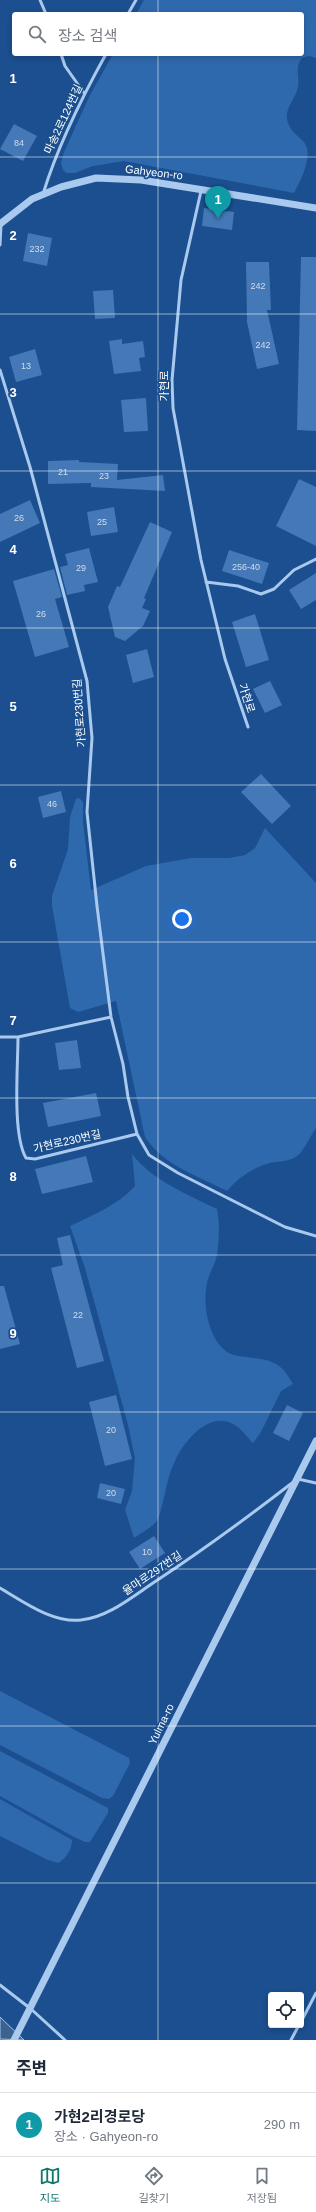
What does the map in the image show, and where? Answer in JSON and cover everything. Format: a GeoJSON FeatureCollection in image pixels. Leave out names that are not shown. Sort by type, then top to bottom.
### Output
{"type":"FeatureCollection","features":[{"type":"Feature","properties":{"kind":"street","name":"Gahyeon-ro"},"geometry":{"type":"LineString","coordinates":[[1,223],[32,199],[60,187],[96,178],[141,180],[316,208]]}},
{"type":"Feature","properties":{"kind":"street","name":"Yulma-ro"},"geometry":{"type":"LineString","coordinates":[[14,2040],[31,2009],[316,1441]]}},
{"type":"Feature","properties":{"kind":"lane"},"geometry":{"type":"LineString","coordinates":[[40,0],[45,12]]}},
{"type":"Feature","properties":{"kind":"lane"},"geometry":{"type":"LineString","coordinates":[[129,12],[136,0]]}},
{"type":"Feature","properties":{"kind":"lane"},"geometry":{"type":"LineString","coordinates":[[62,56],[65,66],[84,93]]}},
{"type":"Feature","properties":{"kind":"lane","name":"마송2로124번길"},"geometry":{"type":"LineString","coordinates":[[42,195],[55,156],[84,93],[105,56]]}},
{"type":"Feature","properties":{"kind":"lane","name":"가현로"},"geometry":{"type":"LineString","coordinates":[[201,189],[181,280],[172,380],[173,408],[206,582],[225,659],[248,727]]}},
{"type":"Feature","properties":{"kind":"lane"},"geometry":{"type":"LineString","coordinates":[[0,245],[1,223]]}},
{"type":"Feature","properties":{"kind":"lane","name":"가현로230번길"},"geometry":{"type":"LineString","coordinates":[[0,370],[30,467],[87,681],[92,738],[87,812],[111,1017],[123,1064],[136,1134],[149,1156],[178,1173],[285,1227],[316,1236]]}},
{"type":"Feature","properties":{"kind":"lane"},"geometry":{"type":"LineString","coordinates":[[206,582],[238,586],[260,594],[274,589],[294,570],[316,559]]}},
{"type":"Feature","properties":{"kind":"lane"},"geometry":{"type":"LineString","coordinates":[[0,1037],[18,1037],[111,1017]]}},
{"type":"Feature","properties":{"kind":"lane","name":"가현로230번길"},"geometry":{"type":"LineString","coordinates":[[18,1037],[18,1123],[21,1150],[26,1158],[35,1159],[136,1134]]}},
{"type":"Feature","properties":{"kind":"lane"},"geometry":{"type":"LineString","coordinates":[[298,1479],[316,1483]]}},
{"type":"Feature","properties":{"kind":"lane","name":"율마로297번길"},"geometry":{"type":"LineString","coordinates":[[0,1588],[44,1612],[63,1619],[81,1620],[100,1616],[121,1605],[187,1560],[298,1479]]}},
{"type":"Feature","properties":{"kind":"lane"},"geometry":{"type":"LineString","coordinates":[[0,1986],[31,2009],[65,2040]]}},
{"type":"Feature","properties":{"kind":"lane"},"geometry":{"type":"LineString","coordinates":[[304,2016],[316,1993]]}},
{"type":"Feature","properties":{"kind":"lane"},"geometry":{"type":"LineString","coordinates":[[291,2040],[297,2028]]}},
{"type":"Feature","properties":{"kind":"shaded area"},"geometry":{"type":"Polygon","coordinates":[[[144,0],[316,0],[316,58],[309,56],[302,58],[298,65],[298,87],[287,115],[289,126],[303,141],[308,152],[306,167],[294,193],[124,161],[93,166],[75,173],[67,173],[63,170],[61,163],[64,152],[89,97],[112,56],[304,56],[304,12],[137,12],[144,0]]]}},
{"type":"Feature","properties":{"kind":"shaded area"},"geometry":{"type":"Polygon","coordinates":[[[79,798],[83,802],[83,822],[91,890],[146,866],[191,858],[229,858],[245,855],[255,848],[265,828],[316,883],[316,1128],[297,1156],[287,1160],[263,1165],[252,1170],[236,1181],[227,1191],[193,1175],[171,1162],[161,1155],[145,1137],[116,1001],[78,1012],[70,1008],[52,906],[52,896],[68,849],[70,817],[76,799],[79,798]]]}},
{"type":"Feature","properties":{"kind":"shaded area"},"geometry":{"type":"Polygon","coordinates":[[[132,1154],[140,1164],[160,1179],[182,1192],[217,1209],[219,1232],[217,1255],[208,1279],[206,1302],[209,1323],[217,1342],[223,1349],[236,1356],[262,1359],[274,1363],[284,1370],[293,1384],[281,1391],[261,1432],[253,1443],[236,1426],[224,1421],[215,1421],[198,1430],[184,1445],[172,1468],[158,1519],[151,1527],[134,1538],[125,1510],[132,1491],[135,1458],[128,1425],[85,1268],[70,1226],[113,1204],[135,1186],[132,1154]]]}},
{"type":"Feature","properties":{"kind":"shaded area"},"geometry":{"type":"Polygon","coordinates":[[[0,1691],[129,1758],[130,1763],[113,1796],[109,1799],[102,1798],[0,1745],[0,1691]]]}},
{"type":"Feature","properties":{"kind":"shaded area"},"geometry":{"type":"Polygon","coordinates":[[[0,1751],[108,1808],[108,1813],[90,1842],[85,1842],[74,1837],[0,1796],[0,1751]]]}},
{"type":"Feature","properties":{"kind":"shaded area"},"geometry":{"type":"Polygon","coordinates":[[[0,1799],[72,1840],[70,1850],[64,1859],[58,1863],[48,1860],[0,1836],[0,1799]]]}},
{"type":"Feature","properties":{"kind":"shaded area"},"geometry":{"type":"Polygon","coordinates":[[[0,2017],[24,2040],[0,2039],[0,2017]]]}},
{"type":"Feature","properties":{"kind":"building"},"geometry":{"type":"Polygon","coordinates":[[[14,124],[37,136],[23,161],[0,149],[14,124]]]}},
{"type":"Feature","properties":{"kind":"building"},"geometry":{"type":"Polygon","coordinates":[[[204,208],[234,212],[232,230],[202,226],[204,208]]]}},
{"type":"Feature","properties":{"kind":"building"},"geometry":{"type":"Polygon","coordinates":[[[28,233],[52,238],[47,266],[23,261],[28,233]]]}},
{"type":"Feature","properties":{"kind":"building"},"geometry":{"type":"Polygon","coordinates":[[[301,257],[316,257],[316,431],[297,430],[301,257]]]}},
{"type":"Feature","properties":{"kind":"building"},"geometry":{"type":"Polygon","coordinates":[[[246,262],[269,262],[271,310],[267,310],[279,364],[257,369],[247,322],[246,262]]]}},
{"type":"Feature","properties":{"kind":"building"},"geometry":{"type":"Polygon","coordinates":[[[113,290],[115,318],[95,319],[93,291],[113,290]]]}},
{"type":"Feature","properties":{"kind":"building"},"geometry":{"type":"Polygon","coordinates":[[[122,339],[122,344],[143,341],[145,357],[139,358],[141,371],[114,374],[109,341],[122,339]]]}},
{"type":"Feature","properties":{"kind":"building"},"geometry":{"type":"Polygon","coordinates":[[[35,349],[42,375],[16,382],[9,357],[35,349]]]}},
{"type":"Feature","properties":{"kind":"building"},"geometry":{"type":"Polygon","coordinates":[[[146,398],[148,431],[124,432],[121,400],[146,398]]]}},
{"type":"Feature","properties":{"kind":"building"},"geometry":{"type":"Polygon","coordinates":[[[79,460],[79,462],[118,464],[117,480],[163,475],[165,491],[91,487],[91,483],[48,484],[48,461],[79,460]]]}},
{"type":"Feature","properties":{"kind":"building"},"geometry":{"type":"Polygon","coordinates":[[[299,479],[316,487],[316,546],[276,526],[299,479]]]}},
{"type":"Feature","properties":{"kind":"building"},"geometry":{"type":"Polygon","coordinates":[[[30,500],[40,523],[0,542],[0,514],[30,500]]]}},
{"type":"Feature","properties":{"kind":"building"},"geometry":{"type":"Polygon","coordinates":[[[114,507],[118,532],[91,536],[87,512],[114,507]]]}},
{"type":"Feature","properties":{"kind":"building"},"geometry":{"type":"Polygon","coordinates":[[[150,522],[172,532],[144,598],[146,599],[142,608],[150,611],[143,626],[125,641],[115,637],[108,607],[117,586],[120,587],[150,522]]]}},
{"type":"Feature","properties":{"kind":"building"},"geometry":{"type":"Polygon","coordinates":[[[89,548],[98,582],[84,585],[85,591],[67,595],[60,567],[68,565],[65,554],[89,548]]]}},
{"type":"Feature","properties":{"kind":"building"},"geometry":{"type":"Polygon","coordinates":[[[229,550],[269,563],[262,584],[222,571],[229,550]]]}},
{"type":"Feature","properties":{"kind":"building"},"geometry":{"type":"Polygon","coordinates":[[[54,569],[62,597],[55,599],[69,647],[35,657],[13,581],[54,569]]]}},
{"type":"Feature","properties":{"kind":"building"},"geometry":{"type":"Polygon","coordinates":[[[316,573],[316,600],[301,609],[289,590],[316,573]]]}},
{"type":"Feature","properties":{"kind":"building"},"geometry":{"type":"Polygon","coordinates":[[[255,614],[269,660],[246,667],[232,622],[255,614]]]}},
{"type":"Feature","properties":{"kind":"building"},"geometry":{"type":"Polygon","coordinates":[[[147,649],[154,677],[133,683],[126,655],[147,649]]]}},
{"type":"Feature","properties":{"kind":"building"},"geometry":{"type":"Polygon","coordinates":[[[270,681],[282,705],[265,713],[253,689],[270,681]]]}},
{"type":"Feature","properties":{"kind":"building"},"geometry":{"type":"Polygon","coordinates":[[[261,774],[291,806],[272,824],[241,792],[261,774]]]}},
{"type":"Feature","properties":{"kind":"building"},"geometry":{"type":"Polygon","coordinates":[[[61,791],[66,812],[43,818],[38,797],[61,791]]]}},
{"type":"Feature","properties":{"kind":"building"},"geometry":{"type":"Polygon","coordinates":[[[77,1040],[81,1068],[59,1070],[55,1043],[77,1040]]]}},
{"type":"Feature","properties":{"kind":"building"},"geometry":{"type":"Polygon","coordinates":[[[96,1093],[101,1116],[48,1127],[43,1103],[96,1093]]]}},
{"type":"Feature","properties":{"kind":"building"},"geometry":{"type":"Polygon","coordinates":[[[86,1156],[93,1182],[42,1194],[35,1169],[86,1156]]]}},
{"type":"Feature","properties":{"kind":"building"},"geometry":{"type":"Polygon","coordinates":[[[70,1235],[104,1361],[77,1368],[51,1268],[63,1265],[57,1238],[70,1235]]]}},
{"type":"Feature","properties":{"kind":"building"},"geometry":{"type":"Polygon","coordinates":[[[0,1286],[4,1286],[20,1344],[0,1349],[0,1286]]]}},
{"type":"Feature","properties":{"kind":"building"},"geometry":{"type":"Polygon","coordinates":[[[116,1395],[132,1459],[105,1466],[89,1402],[116,1395]]]}},
{"type":"Feature","properties":{"kind":"building"},"geometry":{"type":"Polygon","coordinates":[[[287,1405],[303,1413],[289,1441],[273,1433],[287,1405]]]}},
{"type":"Feature","properties":{"kind":"building"},"geometry":{"type":"Polygon","coordinates":[[[100,1483],[125,1489],[121,1504],[97,1498],[100,1483]]]}},
{"type":"Feature","properties":{"kind":"building"},"geometry":{"type":"Polygon","coordinates":[[[154,1536],[165,1553],[140,1569],[129,1552],[154,1536]]]}},
{"type":"Feature","properties":{"kind":"place","name":"가현2리경로당"},"geometry":{"type":"Point","coordinates":[218,219]}}]}
